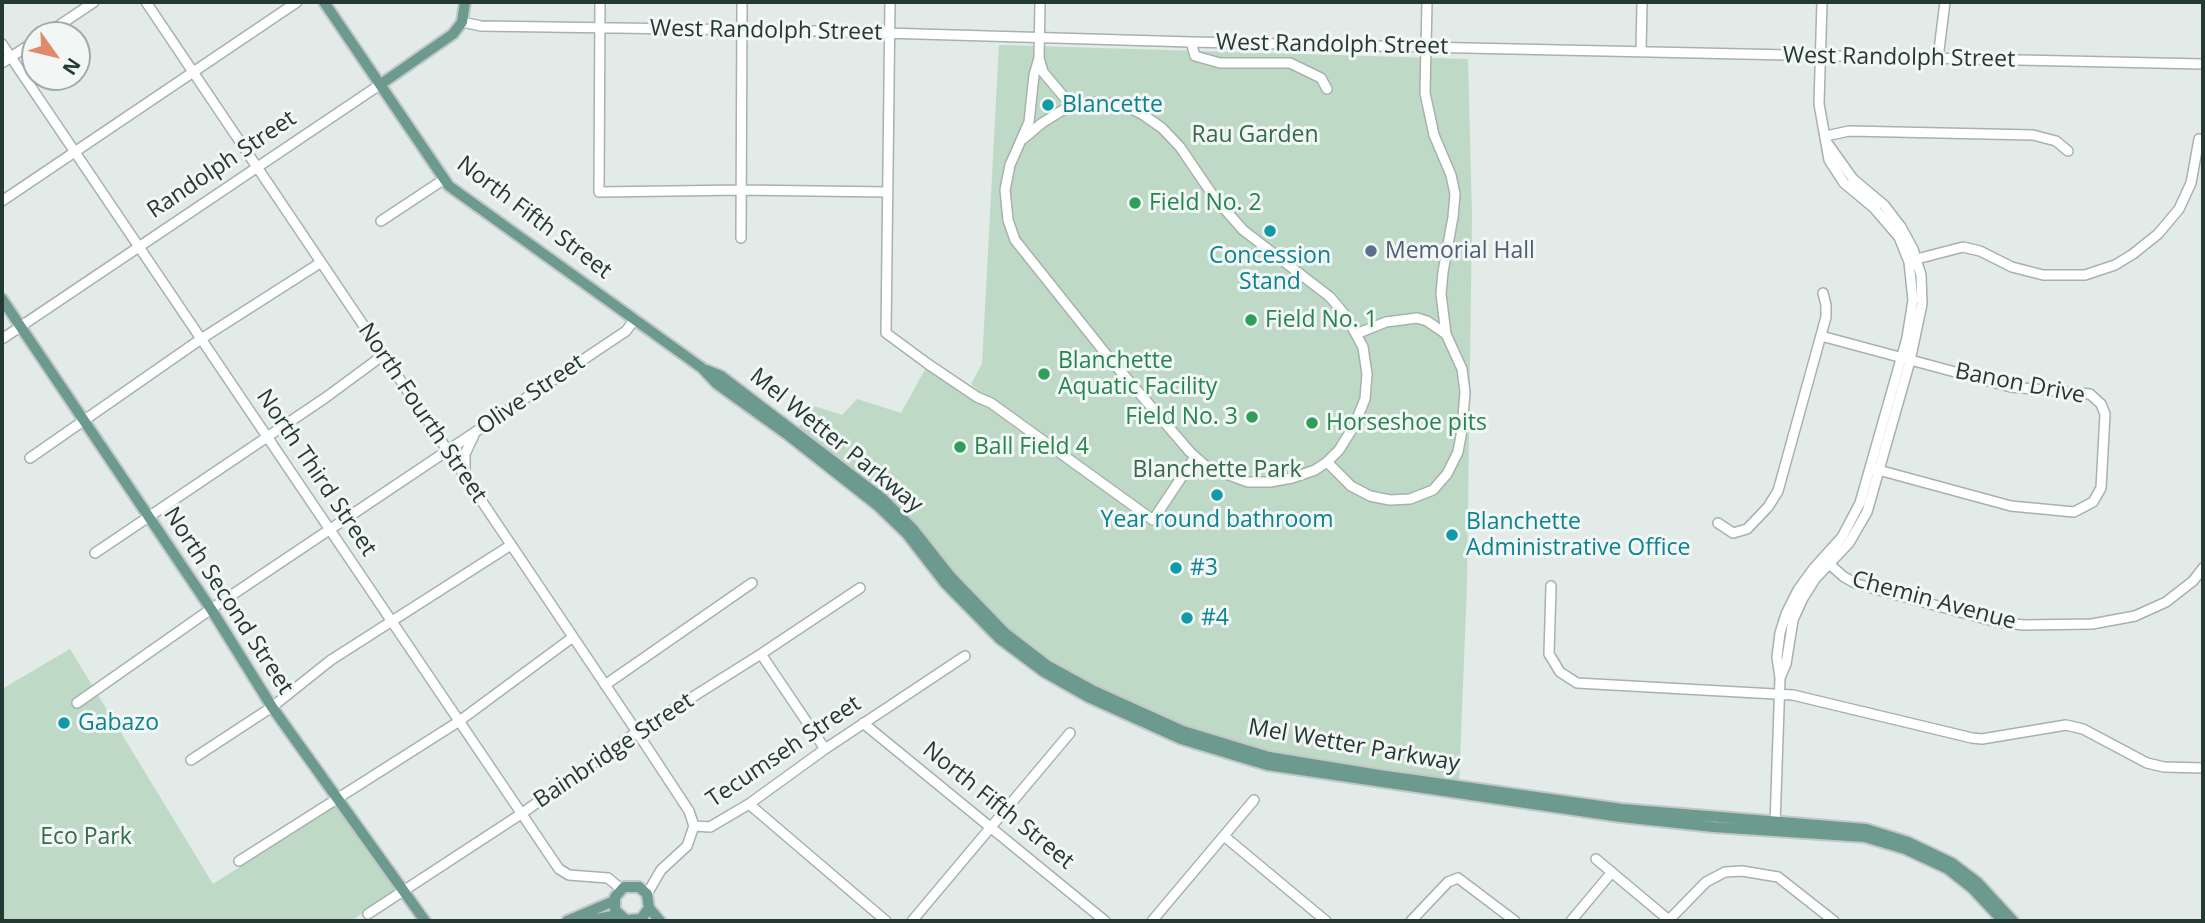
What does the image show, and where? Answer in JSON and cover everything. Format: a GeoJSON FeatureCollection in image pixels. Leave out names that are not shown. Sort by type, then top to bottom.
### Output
{"type":"FeatureCollection","features":[{"type":"Feature","properties":{"kind":"main road","name":"North Fifth Street"},"geometry":{"type":"LineString","coordinates":[[324,2],[443,180],[635,319]]}},
{"type":"Feature","properties":{"kind":"main road"},"geometry":{"type":"LineString","coordinates":[[462,22],[465,2]]}},
{"type":"Feature","properties":{"kind":"main road","name":"Randolph Street"},"geometry":{"type":"LineString","coordinates":[[381,84],[445,41],[462,22]]}},
{"type":"Feature","properties":{"kind":"main road","name":"North Second Street"},"geometry":{"type":"LineString","coordinates":[[2,299],[211,609],[272,707],[425,921]]}},
{"type":"Feature","properties":{"kind":"main road","name":"Mel Wetter Parkway"},"geometry":{"type":"LineString","coordinates":[[635,319],[702,368],[722,376],[913,529],[951,578],[1005,633],[1048,666],[1092,690],[1183,731],[1269,757],[1379,775],[1622,809],[1865,837],[1905,849],[1948,869],[1972,888],[2003,921]]}},
{"type":"Feature","properties":{"kind":"main road","name":"Mel Wetter Parkway"},"geometry":{"type":"LineString","coordinates":[[1775,825],[1866,829],[1908,842],[1952,863],[1977,882],[2013,921]]}},
{"type":"Feature","properties":{"kind":"main road","name":"North Third Street"},"geometry":{"type":"LineString","coordinates":[[621,889],[636,886],[648,894]]}},
{"type":"Feature","properties":{"kind":"main road"},"geometry":{"type":"LineString","coordinates":[[567,921],[614,901],[621,889]]}},
{"type":"Feature","properties":{"kind":"main road"},"geometry":{"type":"LineString","coordinates":[[614,901],[618,915],[626,920],[637,921],[649,908],[648,894]]}},
{"type":"Feature","properties":{"kind":"main road"},"geometry":{"type":"LineString","coordinates":[[649,908],[660,921]]}},
{"type":"Feature","properties":{"kind":"main road"},"geometry":{"type":"LineString","coordinates":[[586,921],[618,915]]}},
{"type":"Feature","properties":{"kind":"street"},"geometry":{"type":"LineString","coordinates":[[66,21],[94,2]]}},
{"type":"Feature","properties":{"kind":"street","name":"North Fourth Street"},"geometry":{"type":"LineString","coordinates":[[146,2],[382,356],[638,732],[689,811],[694,826]]}},
{"type":"Feature","properties":{"kind":"street"},"geometry":{"type":"LineString","coordinates":[[2,201],[297,2]]}},
{"type":"Feature","properties":{"kind":"street"},"geometry":{"type":"LineString","coordinates":[[600,2],[599,192],[887,192]]}},
{"type":"Feature","properties":{"kind":"street"},"geometry":{"type":"LineString","coordinates":[[741,238],[742,2]]}},
{"type":"Feature","properties":{"kind":"street"},"geometry":{"type":"LineString","coordinates":[[890,2],[886,333],[977,397],[991,403],[1153,520],[1195,457]]}},
{"type":"Feature","properties":{"kind":"street"},"geometry":{"type":"LineString","coordinates":[[1024,139],[1042,123],[1081,103],[1123,105],[1142,114],[1180,147],[1228,216],[1257,242],[1330,297],[1346,316],[1363,347],[1367,374],[1365,399],[1353,426],[1339,450],[1327,462],[1315,470],[1270,482],[1248,482],[1207,467],[1195,457],[1101,348],[1015,240],[1008,220],[1005,190],[1010,165],[1024,139],[1029,122],[1034,75],[1039,58],[1040,2]]}},
{"type":"Feature","properties":{"kind":"street"},"geometry":{"type":"LineString","coordinates":[[1327,462],[1351,486],[1370,496],[1410,499],[1433,490],[1447,474],[1458,452],[1465,392],[1462,369],[1446,334],[1441,294],[1455,194],[1451,175],[1434,135],[1425,93],[1427,2]]}},
{"type":"Feature","properties":{"kind":"street"},"geometry":{"type":"LineString","coordinates":[[1641,52],[1642,2]]}},
{"type":"Feature","properties":{"kind":"street"},"geometry":{"type":"LineString","coordinates":[[1775,825],[1780,694],[1777,657],[1786,614],[1805,579],[1826,561],[1849,526],[1875,469],[1905,360],[1912,312],[1912,260],[1891,227],[1839,176],[1829,160],[1819,104],[1822,2]]}},
{"type":"Feature","properties":{"kind":"street"},"geometry":{"type":"LineString","coordinates":[[1938,58],[1945,2]]}},
{"type":"Feature","properties":{"kind":"street","name":"West Randolph Street"},"geometry":{"type":"LineString","coordinates":[[462,22],[481,26],[2203,64]]}},
{"type":"Feature","properties":{"kind":"street"},"geometry":{"type":"LineString","coordinates":[[1191,43],[1195,56],[1220,63],[1290,63],[1321,78],[1327,89]]}},
{"type":"Feature","properties":{"kind":"street","name":"North Third Street"},"geometry":{"type":"LineString","coordinates":[[2,44],[559,869],[569,875],[608,878],[621,889]]}},
{"type":"Feature","properties":{"kind":"street"},"geometry":{"type":"LineString","coordinates":[[2,63],[21,50]]}},
{"type":"Feature","properties":{"kind":"street"},"geometry":{"type":"LineString","coordinates":[[1039,58],[1043,72],[1063,97],[1081,103]]}},
{"type":"Feature","properties":{"kind":"street","name":"Randolph Street"},"geometry":{"type":"LineString","coordinates":[[2,340],[381,84]]}},
{"type":"Feature","properties":{"kind":"street"},"geometry":{"type":"LineString","coordinates":[[1827,140],[1849,131],[2033,135],[2056,141],[2068,151]]}},
{"type":"Feature","properties":{"kind":"street"},"geometry":{"type":"LineString","coordinates":[[1912,260],[1963,247],[1980,251],[2012,267],[2053,276],[2085,275],[2115,265],[2158,234],[2179,209],[2191,183],[2199,139]]}},
{"type":"Feature","properties":{"kind":"street"},"geometry":{"type":"LineString","coordinates":[[381,221],[443,180]]}},
{"type":"Feature","properties":{"kind":"street"},"geometry":{"type":"LineString","coordinates":[[30,458],[201,340],[320,263]]}},
{"type":"Feature","properties":{"kind":"street"},"geometry":{"type":"LineString","coordinates":[[1718,523],[1724,529],[1739,533],[1760,517],[1773,500],[1821,336],[1826,305],[1823,293]]}},
{"type":"Feature","properties":{"kind":"street"},"geometry":{"type":"LineString","coordinates":[[1356,334],[1386,322],[1417,318],[1427,321],[1446,334]]}},
{"type":"Feature","properties":{"kind":"street","name":"Olive Street"},"geometry":{"type":"LineString","coordinates":[[77,703],[211,609],[626,331],[635,319]]}},
{"type":"Feature","properties":{"kind":"street"},"geometry":{"type":"LineString","coordinates":[[1821,336],[1905,360]]}},
{"type":"Feature","properties":{"kind":"street"},"geometry":{"type":"LineString","coordinates":[[95,554],[267,438],[382,356]]}},
{"type":"Feature","properties":{"kind":"street","name":"Banon Drive"},"geometry":{"type":"LineString","coordinates":[[1875,469],[2024,509],[2074,512],[2093,502],[2101,488],[2106,421],[2103,408],[2094,397],[2078,392],[2011,387],[1905,360]]}},
{"type":"Feature","properties":{"kind":"street"},"geometry":{"type":"LineString","coordinates":[[465,477],[465,454],[477,430]]}},
{"type":"Feature","properties":{"kind":"street"},"geometry":{"type":"LineString","coordinates":[[191,760],[272,707],[331,660],[511,545]]}},
{"type":"Feature","properties":{"kind":"street","name":"Chemin Avenue"},"geometry":{"type":"LineString","coordinates":[[1826,561],[1844,577],[1857,584],[1997,622],[2024,625],[2092,624],[2135,616],[2166,601],[2193,581],[2203,568]]}},
{"type":"Feature","properties":{"kind":"street"},"geometry":{"type":"LineString","coordinates":[[605,685],[752,583]]}},
{"type":"Feature","properties":{"kind":"street"},"geometry":{"type":"LineString","coordinates":[[1551,586],[1549,654],[1560,672],[1571,680],[1592,685],[1780,694],[1822,701],[1972,738],[2066,725],[2082,729],[2147,763],[2164,767],[2203,768]]}},
{"type":"Feature","properties":{"kind":"street","name":"Bainbridge Street"},"geometry":{"type":"LineString","coordinates":[[368,914],[521,814],[638,732],[860,588]]}},
{"type":"Feature","properties":{"kind":"street"},"geometry":{"type":"LineString","coordinates":[[239,861],[458,722],[573,637]]}},
{"type":"Feature","properties":{"kind":"street"},"geometry":{"type":"LineString","coordinates":[[761,654],[825,748]]}},
{"type":"Feature","properties":{"kind":"street","name":"Tecumseh Street"},"geometry":{"type":"LineString","coordinates":[[648,894],[662,870],[687,846],[694,826],[710,827],[749,804],[825,748],[965,656]]}},
{"type":"Feature","properties":{"kind":"street","name":"North Fifth Street"},"geometry":{"type":"LineString","coordinates":[[863,723],[1105,921]]}},
{"type":"Feature","properties":{"kind":"street"},"geometry":{"type":"LineString","coordinates":[[912,921],[1070,733]]}},
{"type":"Feature","properties":{"kind":"street"},"geometry":{"type":"LineString","coordinates":[[1152,921],[1254,800]]}},
{"type":"Feature","properties":{"kind":"street"},"geometry":{"type":"LineString","coordinates":[[749,804],[886,921]]}},
{"type":"Feature","properties":{"kind":"street"},"geometry":{"type":"LineString","coordinates":[[1224,836],[1326,921]]}},
{"type":"Feature","properties":{"kind":"street"},"geometry":{"type":"LineString","coordinates":[[1596,859],[1669,921],[1706,882],[1725,872],[1759,873],[1778,877],[1833,921]]}},
{"type":"Feature","properties":{"kind":"street"},"geometry":{"type":"LineString","coordinates":[[1571,921],[1612,872]]}},
{"type":"Feature","properties":{"kind":"street"},"geometry":{"type":"LineString","coordinates":[[1412,921],[1448,882],[1458,878],[1515,921]]}},
{"type":"Feature","properties":{"kind":"green space","name":"Blanchette Park"},"geometry":{"type":"Polygon","coordinates":[[[999,45],[1468,59],[1472,217],[1467,583],[1459,787],[1339,769],[1183,731],[1092,690],[1005,633],[796,431],[814,406],[842,415],[857,399],[901,413],[928,364],[978,397],[979,391],[971,384],[982,364],[999,45]]]}},
{"type":"Feature","properties":{"kind":"green space","name":"Eco Park"},"geometry":{"type":"Polygon","coordinates":[[[70,649],[213,884],[338,804],[396,890],[351,921],[2,921],[2,689],[70,649]]]}},
{"type":"Feature","properties":{"kind":"place","name":"Blancette"},"geometry":{"type":"Point","coordinates":[1048,105]}},
{"type":"Feature","properties":{"kind":"place","name":"Field No. 2"},"geometry":{"type":"Point","coordinates":[1135,203]}},
{"type":"Feature","properties":{"kind":"place","name":"Concession Stand"},"geometry":{"type":"Point","coordinates":[1270,231]}},
{"type":"Feature","properties":{"kind":"place","name":"Memorial Hall"},"geometry":{"type":"Point","coordinates":[1371,251]}},
{"type":"Feature","properties":{"kind":"place","name":"Field No. 1"},"geometry":{"type":"Point","coordinates":[1251,320]}},
{"type":"Feature","properties":{"kind":"place","name":"Blanchette Aquatic Facility"},"geometry":{"type":"Point","coordinates":[1044,374]}},
{"type":"Feature","properties":{"kind":"place","name":"Field No. 3"},"geometry":{"type":"Point","coordinates":[1252,417]}},
{"type":"Feature","properties":{"kind":"place","name":"Horseshoe pits"},"geometry":{"type":"Point","coordinates":[1312,423]}},
{"type":"Feature","properties":{"kind":"place","name":"Ball Field 4"},"geometry":{"type":"Point","coordinates":[960,447]}},
{"type":"Feature","properties":{"kind":"place","name":"Year round bathroom"},"geometry":{"type":"Point","coordinates":[1217,495]}},
{"type":"Feature","properties":{"kind":"place","name":"Blanchette Administrative Office"},"geometry":{"type":"Point","coordinates":[1452,535]}},
{"type":"Feature","properties":{"kind":"place","name":"#3"},"geometry":{"type":"Point","coordinates":[1176,568]}},
{"type":"Feature","properties":{"kind":"place","name":"#4"},"geometry":{"type":"Point","coordinates":[1187,618]}},
{"type":"Feature","properties":{"kind":"place","name":"Gabazo"},"geometry":{"type":"Point","coordinates":[64,723]}},
{"type":"Feature","properties":{"kind":"park label","name":"Rau Garden"},"geometry":{"type":"Point","coordinates":[1255,135]}}]}
